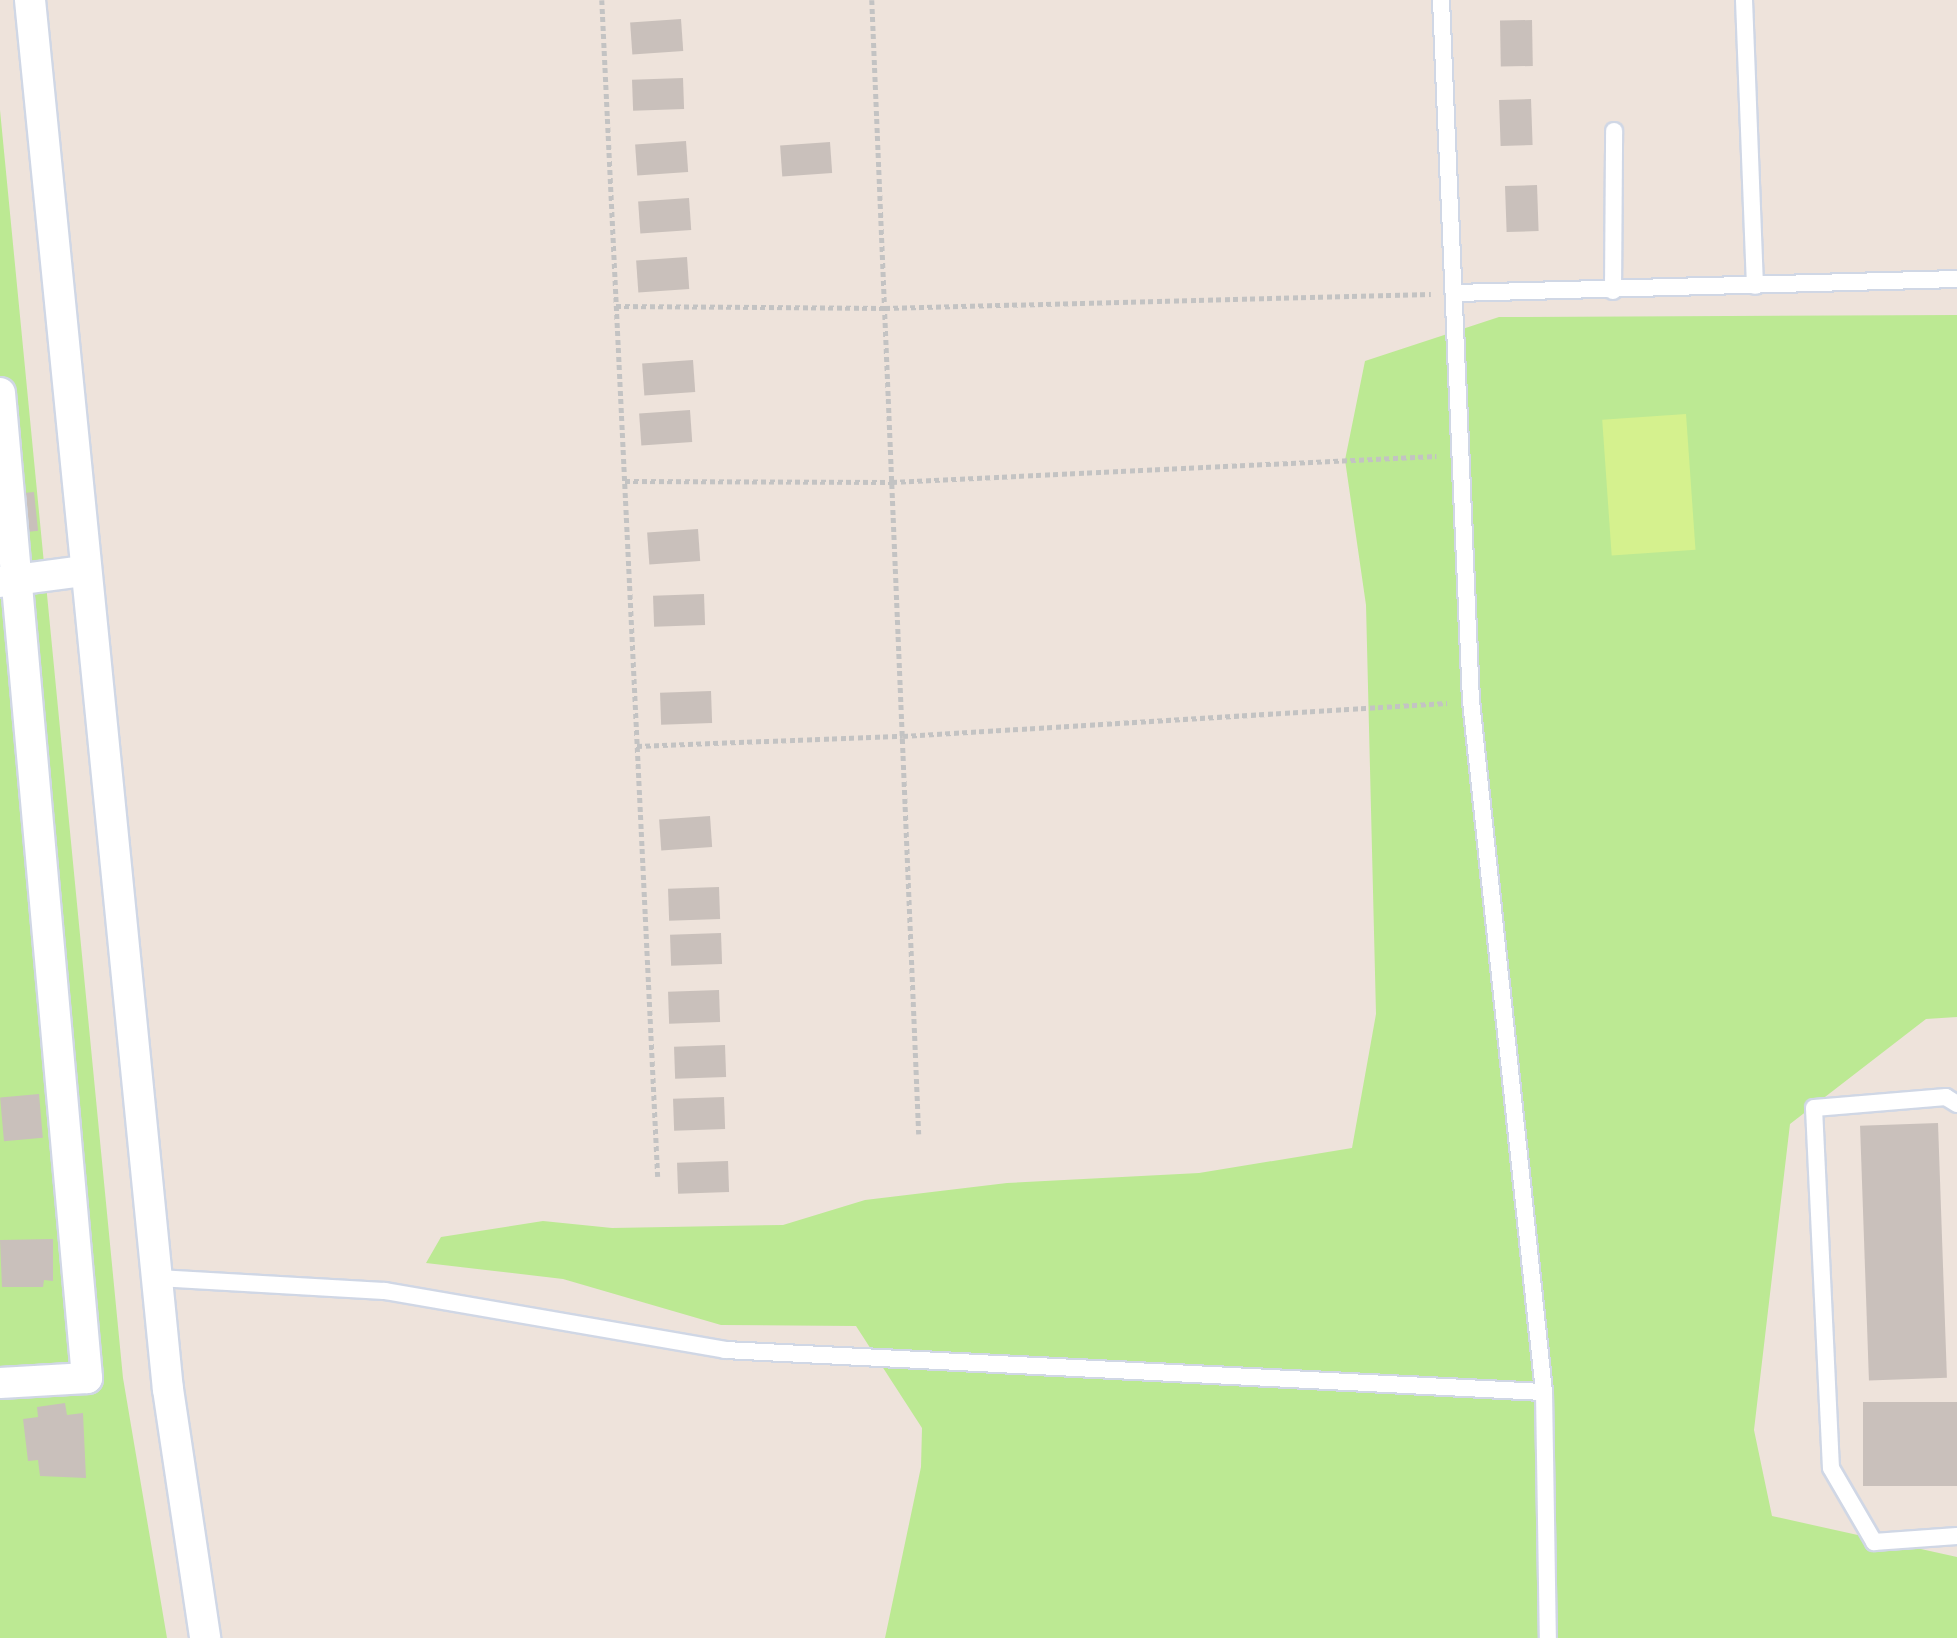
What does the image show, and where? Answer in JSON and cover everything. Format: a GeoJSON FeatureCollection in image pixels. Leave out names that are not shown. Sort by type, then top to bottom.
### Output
{"type":"FeatureCollection","features":[{"type":"Feature","properties":{"kind":"street"},"geometry":{"type":"LineString","coordinates":[[30,0],[82,571],[156,1278],[205,1638]]}},
{"type":"Feature","properties":{"kind":"street"},"geometry":{"type":"LineString","coordinates":[[0,393],[10,581],[87,1378],[0,1384]]}},
{"type":"Feature","properties":{"kind":"street"},"geometry":{"type":"LineString","coordinates":[[10,581],[82,571]]}},
{"type":"Feature","properties":{"kind":"lane"},"geometry":{"type":"LineString","coordinates":[[1440,0],[1456,293],[1471,701],[1544,1392],[1548,1638]]}},
{"type":"Feature","properties":{"kind":"lane"},"geometry":{"type":"LineString","coordinates":[[1744,0],[1755,286]]}},
{"type":"Feature","properties":{"kind":"lane"},"geometry":{"type":"LineString","coordinates":[[1613,291],[1614,131]]}},
{"type":"Feature","properties":{"kind":"lane"},"geometry":{"type":"LineString","coordinates":[[1456,293],[1613,291],[1957,279]]}},
{"type":"Feature","properties":{"kind":"lane"},"geometry":{"type":"LineString","coordinates":[[1957,1104],[1946,1097],[1814,1108],[1831,1468],[1874,1542],[1957,1536]]}},
{"type":"Feature","properties":{"kind":"lane"},"geometry":{"type":"LineString","coordinates":[[156,1278],[385,1291],[724,1350],[1544,1392]]}},
{"type":"Feature","properties":{"kind":"path"},"geometry":{"type":"LineString","coordinates":[[602,0],[658,1177]]}},
{"type":"Feature","properties":{"kind":"path"},"geometry":{"type":"LineString","coordinates":[[872,0],[919,1134]]}},
{"type":"Feature","properties":{"kind":"path"},"geometry":{"type":"LineString","coordinates":[[617,306],[885,308],[1456,293]]}},
{"type":"Feature","properties":{"kind":"path"},"geometry":{"type":"LineString","coordinates":[[625,481],[892,482],[1462,455]]}},
{"type":"Feature","properties":{"kind":"path"},"geometry":{"type":"LineString","coordinates":[[637,746],[903,736],[1471,701]]}},
{"type":"Feature","properties":{"kind":"green space"},"geometry":{"type":"Polygon","coordinates":[[[0,110],[123,1378],[167,1638],[0,1638],[0,110]]]}},
{"type":"Feature","properties":{"kind":"green space"},"geometry":{"type":"Polygon","coordinates":[[[1957,315],[1957,1017],[1926,1019],[1790,1124],[1754,1430],[1772,1516],[1957,1557],[1957,1638],[885,1638],[921,1467],[922,1428],[856,1326],[721,1325],[563,1279],[426,1263],[441,1237],[543,1221],[612,1228],[783,1225],[865,1200],[1007,1183],[1199,1173],[1352,1148],[1376,1014],[1366,605],[1345,460],[1365,361],[1499,317],[1957,315]]]}},
{"type":"Feature","properties":{"kind":"green space"},"geometry":{"type":"Polygon","coordinates":[[[1686,414],[1695,550],[1612,556],[1602,420],[1686,414]]]}},
{"type":"Feature","properties":{"kind":"building"},"geometry":{"type":"Polygon","coordinates":[[[681,19],[683,51],[632,54],[630,23],[681,19]]]}},
{"type":"Feature","properties":{"kind":"building"},"geometry":{"type":"Polygon","coordinates":[[[1532,20],[1533,66],[1501,67],[1500,21],[1532,20]]]}},
{"type":"Feature","properties":{"kind":"building"},"geometry":{"type":"Polygon","coordinates":[[[683,78],[684,109],[633,111],[632,80],[683,78]]]}},
{"type":"Feature","properties":{"kind":"building"},"geometry":{"type":"Polygon","coordinates":[[[1531,99],[1533,145],[1501,146],[1499,100],[1531,99]]]}},
{"type":"Feature","properties":{"kind":"building"},"geometry":{"type":"Polygon","coordinates":[[[686,141],[688,172],[637,175],[635,145],[686,141]]]}},
{"type":"Feature","properties":{"kind":"building"},"geometry":{"type":"Polygon","coordinates":[[[830,142],[832,173],[782,176],[780,145],[830,142]]]}},
{"type":"Feature","properties":{"kind":"building"},"geometry":{"type":"Polygon","coordinates":[[[1537,185],[1539,231],[1507,232],[1505,186],[1537,185]]]}},
{"type":"Feature","properties":{"kind":"building"},"geometry":{"type":"Polygon","coordinates":[[[689,198],[691,230],[640,233],[638,202],[689,198]]]}},
{"type":"Feature","properties":{"kind":"building"},"geometry":{"type":"Polygon","coordinates":[[[687,257],[689,289],[638,292],[636,261],[687,257]]]}},
{"type":"Feature","properties":{"kind":"building"},"geometry":{"type":"Polygon","coordinates":[[[693,360],[695,392],[644,395],[642,364],[693,360]]]}},
{"type":"Feature","properties":{"kind":"building"},"geometry":{"type":"Polygon","coordinates":[[[690,410],[692,442],[641,445],[639,414],[690,410]]]}},
{"type":"Feature","properties":{"kind":"building"},"geometry":{"type":"Polygon","coordinates":[[[34,492],[38,531],[18,533],[14,494],[34,492]]]}},
{"type":"Feature","properties":{"kind":"building"},"geometry":{"type":"Polygon","coordinates":[[[698,529],[700,561],[649,564],[647,533],[698,529]]]}},
{"type":"Feature","properties":{"kind":"building"},"geometry":{"type":"Polygon","coordinates":[[[704,594],[705,625],[654,627],[653,596],[704,594]]]}},
{"type":"Feature","properties":{"kind":"building"},"geometry":{"type":"Polygon","coordinates":[[[711,691],[712,723],[661,725],[660,693],[711,691]]]}},
{"type":"Feature","properties":{"kind":"building"},"geometry":{"type":"Polygon","coordinates":[[[710,816],[712,847],[661,850],[659,820],[710,816]]]}},
{"type":"Feature","properties":{"kind":"building"},"geometry":{"type":"Polygon","coordinates":[[[719,887],[720,919],[669,921],[668,889],[719,887]]]}},
{"type":"Feature","properties":{"kind":"building"},"geometry":{"type":"Polygon","coordinates":[[[721,933],[722,964],[671,966],[670,935],[721,933]]]}},
{"type":"Feature","properties":{"kind":"building"},"geometry":{"type":"Polygon","coordinates":[[[719,990],[720,1022],[669,1024],[668,992],[719,990]]]}},
{"type":"Feature","properties":{"kind":"building"},"geometry":{"type":"Polygon","coordinates":[[[725,1045],[726,1077],[675,1079],[674,1047],[725,1045]]]}},
{"type":"Feature","properties":{"kind":"building"},"geometry":{"type":"Polygon","coordinates":[[[39,1094],[43,1138],[4,1141],[0,1097],[39,1094]]]}},
{"type":"Feature","properties":{"kind":"building"},"geometry":{"type":"Polygon","coordinates":[[[724,1097],[725,1129],[674,1131],[673,1099],[724,1097]]]}},
{"type":"Feature","properties":{"kind":"building"},"geometry":{"type":"Polygon","coordinates":[[[1938,1123],[1947,1378],[1869,1381],[1860,1126],[1938,1123]]]}},
{"type":"Feature","properties":{"kind":"building"},"geometry":{"type":"Polygon","coordinates":[[[728,1161],[729,1192],[678,1194],[677,1163],[728,1161]]]}},
{"type":"Feature","properties":{"kind":"building"},"geometry":{"type":"Polygon","coordinates":[[[53,1239],[53,1281],[44,1280],[43,1287],[2,1287],[0,1240],[53,1239]]]}},
{"type":"Feature","properties":{"kind":"building"},"geometry":{"type":"Polygon","coordinates":[[[1863,1402],[1957,1402],[1957,1486],[1863,1486],[1863,1402]]]}},
{"type":"Feature","properties":{"kind":"building"},"geometry":{"type":"Polygon","coordinates":[[[65,1403],[67,1415],[83,1413],[86,1478],[40,1476],[38,1460],[28,1461],[23,1419],[38,1417],[37,1407],[65,1403]]]}}]}
